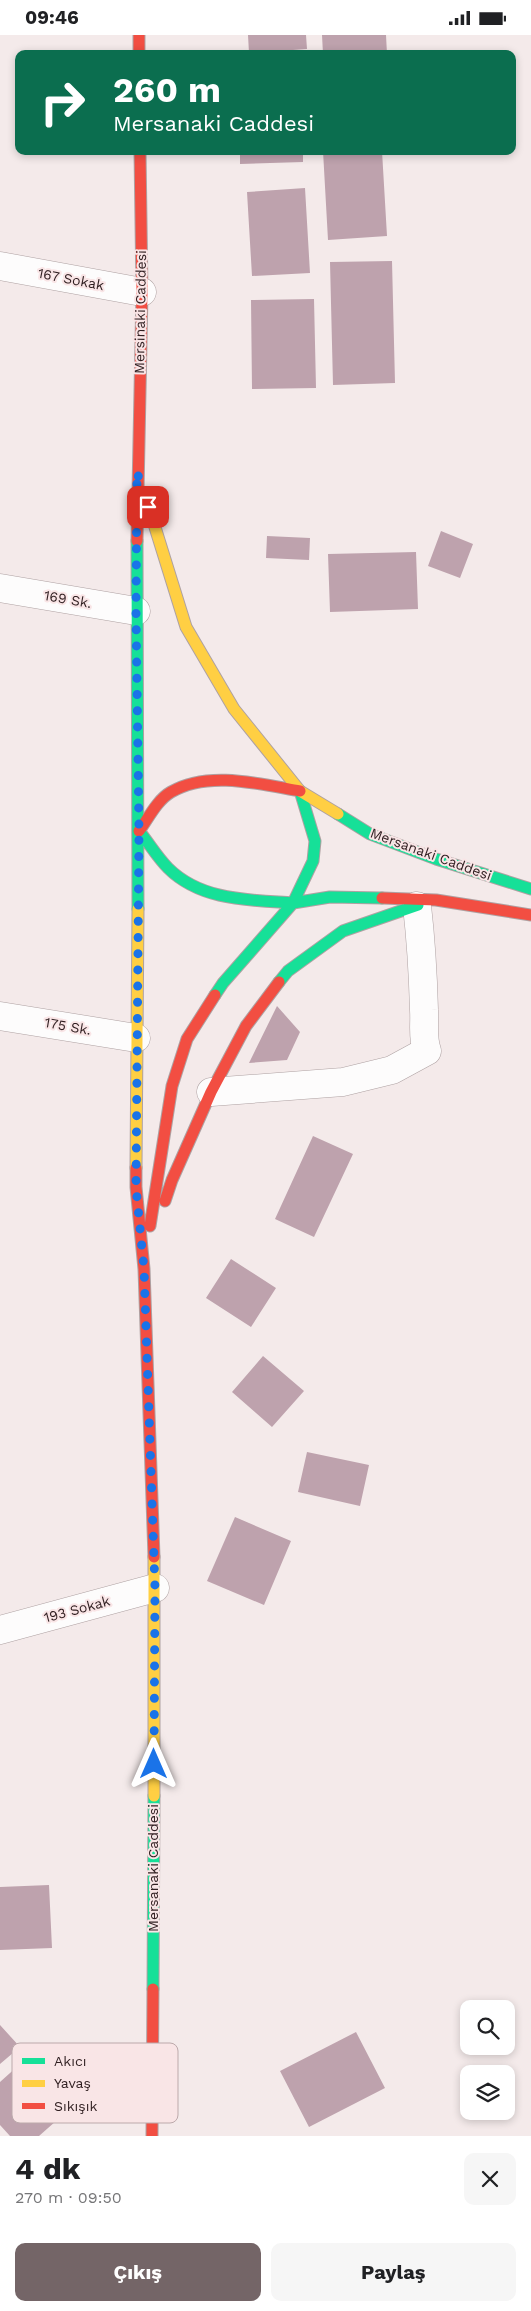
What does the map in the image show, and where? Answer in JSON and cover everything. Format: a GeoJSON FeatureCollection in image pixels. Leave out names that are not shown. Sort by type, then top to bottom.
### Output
{"type":"FeatureCollection","features":[{"type":"Feature","properties":{"kind":"street"},"geometry":{"type":"LineString","coordinates":[[139,35],[139,50]]}},
{"type":"Feature","properties":{"kind":"street","name":"Mersinaki Caddesi"},"geometry":{"type":"LineString","coordinates":[[137,472],[142,292],[140,155]]}},
{"type":"Feature","properties":{"kind":"street","name":"167 Sokak"},"geometry":{"type":"LineString","coordinates":[[0,266],[142,292]]}},
{"type":"Feature","properties":{"kind":"street","name":"Mersanaki Caddesi"},"geometry":{"type":"LineString","coordinates":[[137,472],[136,611],[139,831],[136,1187],[144,1269],[155,1588],[153,2043]]}},
{"type":"Feature","properties":{"kind":"street","name":"Mersanaki Caddesi"},"geometry":{"type":"LineString","coordinates":[[137,472],[186,627],[234,709],[300,791],[370,834],[436,859],[531,889]]}},
{"type":"Feature","properties":{"kind":"street","name":"169 Sk."},"geometry":{"type":"LineString","coordinates":[[0,588],[136,611]]}},
{"type":"Feature","properties":{"kind":"street"},"geometry":{"type":"LineString","coordinates":[[293,903],[314,861],[315,841],[300,791],[246,782],[199,781],[170,792],[139,831],[173,872],[204,893],[240,899],[293,903],[330,897],[426,903],[531,915]]}},
{"type":"Feature","properties":{"kind":"street","name":"Mersanaki Caddesi"},"geometry":{"type":"LineString","coordinates":[[144,1269],[172,1086],[187,1039],[223,983],[293,903]]}},
{"type":"Feature","properties":{"kind":"street"},"geometry":{"type":"LineString","coordinates":[[211,1092],[343,1082],[392,1070],[427,1051],[423,1039],[424,1013],[421,937],[426,903]]}},
{"type":"Feature","properties":{"kind":"street"},"geometry":{"type":"LineString","coordinates":[[144,1269],[172,1180],[211,1092],[246,1026],[288,971],[343,931],[426,903]]}},
{"type":"Feature","properties":{"kind":"street","name":"175 Sk."},"geometry":{"type":"LineString","coordinates":[[0,1015],[136,1038]]}},
{"type":"Feature","properties":{"kind":"street","name":"193 Sokak"},"geometry":{"type":"LineString","coordinates":[[0,1629],[155,1588]]}},
{"type":"Feature","properties":{"kind":"street","name":"Mersanaki Caddesi"},"geometry":{"type":"LineString","coordinates":[[152,2123],[152,2136]]}},
{"type":"Feature","properties":{"kind":"building"},"geometry":{"type":"Polygon","coordinates":[[[248,35],[306,35],[307,49],[249,50],[248,35]]]}},
{"type":"Feature","properties":{"kind":"building"},"geometry":{"type":"Polygon","coordinates":[[[322,35],[386,35],[387,50],[323,50],[322,35]]]}},
{"type":"Feature","properties":{"kind":"building"},"geometry":{"type":"Polygon","coordinates":[[[240,155],[303,155],[303,162],[240,164],[240,155]]]}},
{"type":"Feature","properties":{"kind":"building"},"geometry":{"type":"Polygon","coordinates":[[[323,155],[382,155],[387,236],[328,240],[323,155]]]}},
{"type":"Feature","properties":{"kind":"building"},"geometry":{"type":"Polygon","coordinates":[[[305,188],[310,273],[252,276],[247,192],[305,188]]]}},
{"type":"Feature","properties":{"kind":"building"},"geometry":{"type":"Polygon","coordinates":[[[392,261],[395,383],[333,385],[330,262],[392,261]]]}},
{"type":"Feature","properties":{"kind":"building"},"geometry":{"type":"Polygon","coordinates":[[[314,299],[316,388],[252,389],[251,300],[314,299]]]}},
{"type":"Feature","properties":{"kind":"building"},"geometry":{"type":"Polygon","coordinates":[[[441,531],[473,544],[460,578],[428,566],[441,531]]]}},
{"type":"Feature","properties":{"kind":"building"},"geometry":{"type":"Polygon","coordinates":[[[267,536],[310,538],[309,560],[266,558],[267,536]]]}},
{"type":"Feature","properties":{"kind":"building"},"geometry":{"type":"Polygon","coordinates":[[[416,552],[418,609],[330,612],[328,554],[416,552]]]}},
{"type":"Feature","properties":{"kind":"building"},"geometry":{"type":"Polygon","coordinates":[[[277,1006],[300,1032],[287,1060],[249,1063],[277,1006]]]}},
{"type":"Feature","properties":{"kind":"building"},"geometry":{"type":"Polygon","coordinates":[[[313,1136],[353,1154],[314,1237],[275,1219],[313,1136]]]}},
{"type":"Feature","properties":{"kind":"building"},"geometry":{"type":"Polygon","coordinates":[[[231,1259],[276,1288],[251,1327],[206,1298],[231,1259]]]}},
{"type":"Feature","properties":{"kind":"building"},"geometry":{"type":"Polygon","coordinates":[[[263,1356],[304,1391],[272,1427],[232,1392],[263,1356]]]}},
{"type":"Feature","properties":{"kind":"building"},"geometry":{"type":"Polygon","coordinates":[[[307,1452],[369,1465],[360,1506],[298,1492],[307,1452]]]}},
{"type":"Feature","properties":{"kind":"building"},"geometry":{"type":"Polygon","coordinates":[[[235,1517],[291,1541],[264,1605],[207,1581],[235,1517]]]}},
{"type":"Feature","properties":{"kind":"building"},"geometry":{"type":"Polygon","coordinates":[[[49,1885],[52,1948],[0,1950],[0,1887],[49,1885]]]}},
{"type":"Feature","properties":{"kind":"building"},"geometry":{"type":"Polygon","coordinates":[[[0,2025],[16,2043],[12,2043],[12,2054],[0,2064],[0,2025]]]}},
{"type":"Feature","properties":{"kind":"building"},"geometry":{"type":"Polygon","coordinates":[[[356,2032],[385,2088],[309,2127],[280,2071],[356,2032]]]}},
{"type":"Feature","properties":{"kind":"building"},"geometry":{"type":"Polygon","coordinates":[[[12,2071],[12,2123],[54,2123],[39,2136],[10,2136],[0,2125],[0,2082],[12,2071]]]}},
{"type":"Feature","properties":{"kind":"traffic: fast"},"geometry":{"type":"LineString","coordinates":[[137,541],[138,909]]}},
{"type":"Feature","properties":{"kind":"traffic: fast"},"geometry":{"type":"LineString","coordinates":[[139,831],[168,868],[181,879],[195,887],[227,897],[293,903],[313,861],[315,841],[300,791]]}},
{"type":"Feature","properties":{"kind":"traffic: fast"},"geometry":{"type":"LineString","coordinates":[[338,814],[370,834],[436,859],[531,889]]}},
{"type":"Feature","properties":{"kind":"traffic: fast"},"geometry":{"type":"LineString","coordinates":[[215,995],[223,983],[293,903],[330,897],[382,898]]}},
{"type":"Feature","properties":{"kind":"traffic: fast"},"geometry":{"type":"LineString","coordinates":[[279,982],[288,971],[343,931],[418,905]]}},
{"type":"Feature","properties":{"kind":"traffic: fast"},"geometry":{"type":"LineString","coordinates":[[153,1989],[154,1796]]}},
{"type":"Feature","properties":{"kind":"traffic: slow"},"geometry":{"type":"LineString","coordinates":[[145,495],[186,627],[234,709],[300,791],[338,814]]}},
{"type":"Feature","properties":{"kind":"traffic: slow"},"geometry":{"type":"LineString","coordinates":[[136,1168],[138,909]]}},
{"type":"Feature","properties":{"kind":"traffic: slow"},"geometry":{"type":"LineString","coordinates":[[154,1557],[154,1796]]}},
{"type":"Feature","properties":{"kind":"traffic: jam"},"geometry":{"type":"LineString","coordinates":[[139,35],[139,50]]}},
{"type":"Feature","properties":{"kind":"traffic: jam"},"geometry":{"type":"LineString","coordinates":[[137,541],[142,292],[140,155]]}},
{"type":"Feature","properties":{"kind":"traffic: jam"},"geometry":{"type":"LineString","coordinates":[[139,831],[166,795],[186,785],[218,780],[251,782],[300,791]]}},
{"type":"Feature","properties":{"kind":"traffic: jam"},"geometry":{"type":"LineString","coordinates":[[382,898],[436,900],[531,915]]}},
{"type":"Feature","properties":{"kind":"traffic: jam"},"geometry":{"type":"LineString","coordinates":[[165,1201],[172,1180],[211,1092],[246,1026],[279,982]]}},
{"type":"Feature","properties":{"kind":"traffic: jam"},"geometry":{"type":"LineString","coordinates":[[150,1226],[172,1086],[187,1039],[215,995]]}},
{"type":"Feature","properties":{"kind":"traffic: jam"},"geometry":{"type":"LineString","coordinates":[[136,1168],[136,1187],[144,1269],[154,1557]]}},
{"type":"Feature","properties":{"kind":"traffic: jam"},"geometry":{"type":"LineString","coordinates":[[153,1989],[153,2043]]}},
{"type":"Feature","properties":{"kind":"traffic: jam"},"geometry":{"type":"LineString","coordinates":[[152,2123],[152,2136]]}},
{"type":"Feature","properties":{"kind":"route"},"geometry":{"type":"LineString","coordinates":[[148,507],[137,472],[136,611],[139,831],[136,1187],[144,1269],[155,1588],[154,1764]]}}]}
